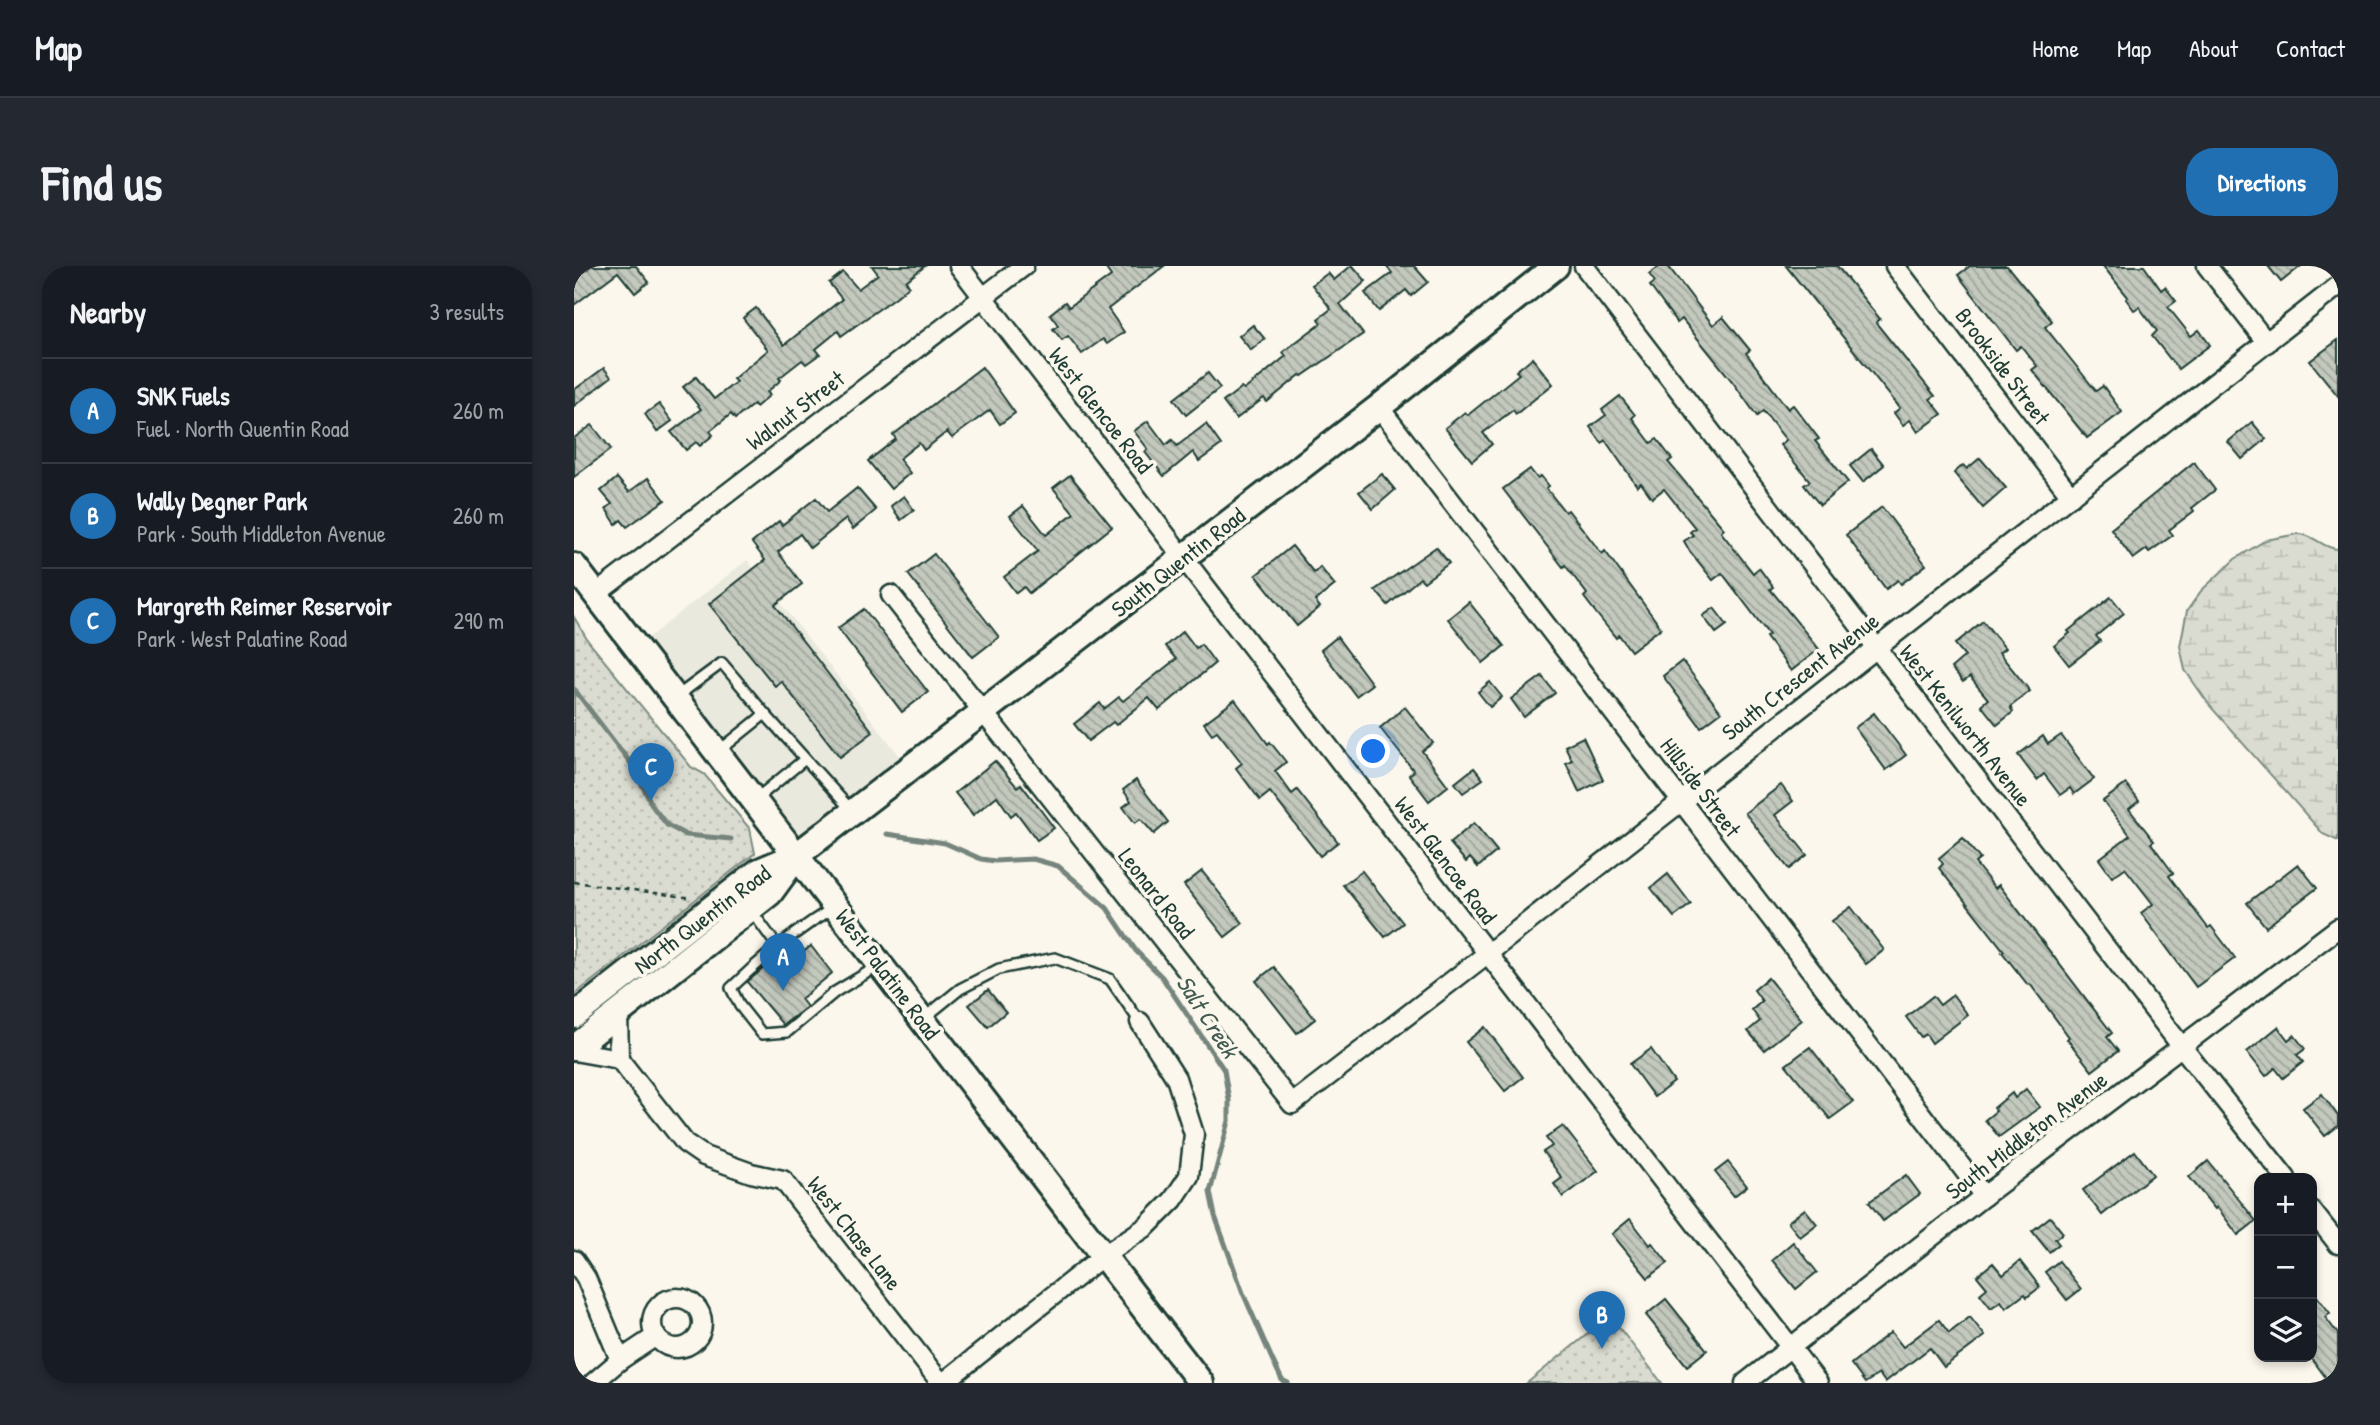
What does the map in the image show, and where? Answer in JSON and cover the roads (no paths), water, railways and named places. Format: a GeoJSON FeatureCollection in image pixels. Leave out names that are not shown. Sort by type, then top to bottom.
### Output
{"type":"FeatureCollection","features":[{"type":"Feature","properties":{"kind":"main road","name":"South Quentin Road"},"geometry":{"type":"LineString","coordinates":[[797,855],[1379,407],[1556,266]]}},
{"type":"Feature","properties":{"kind":"main road","name":"West Palatine Road"},"geometry":{"type":"LineString","coordinates":[[574,566],[1200,1383]]}},
{"type":"Feature","properties":{"kind":"main road","name":"North Quentin Road"},"geometry":{"type":"LineString","coordinates":[[574,1049],[770,893],[797,855]]}},
{"type":"Feature","properties":{"kind":"main road","name":"North Quentin Road"},"geometry":{"type":"LineString","coordinates":[[574,1016],[760,871],[797,855]]}},
{"type":"Feature","properties":{"kind":"street","name":"West Glencoe Road"},"geometry":{"type":"LineString","coordinates":[[959,266],[1818,1383]]}},
{"type":"Feature","properties":{"kind":"street","name":"Walnut Street"},"geometry":{"type":"LineString","coordinates":[[596,594],[1024,266]]}},
{"type":"Feature","properties":{"kind":"street","name":"West Kenilworth Avenue"},"geometry":{"type":"LineString","coordinates":[[1584,266],[2182,1047],[2282,1173]]}},
{"type":"Feature","properties":{"kind":"street","name":"Brookside Street"},"geometry":{"type":"LineString","coordinates":[[1895,266],[2071,496]]}},
{"type":"Feature","properties":{"kind":"street"},"geometry":{"type":"LineString","coordinates":[[2207,266],[2267,343]]}},
{"type":"Feature","properties":{"kind":"street","name":"South Crescent Avenue"},"geometry":{"type":"LineString","coordinates":[[1292,1104],[2338,286]]}},
{"type":"Feature","properties":{"kind":"street","name":"Hillside Street"},"geometry":{"type":"LineString","coordinates":[[1379,407],[1984,1196]]}},
{"type":"Feature","properties":{"kind":"street","name":"Leonard Road"},"geometry":{"type":"LineString","coordinates":[[891,595],[1292,1104]]}},
{"type":"Feature","properties":{"kind":"street","name":"South Middleton Avenue"},"geometry":{"type":"LineString","coordinates":[[1745,1383],[1984,1196],[2338,928]]}},
{"type":"Feature","properties":{"kind":"street"},"geometry":{"type":"LineString","coordinates":[[574,1049],[619,1059],[618,1013]]}},
{"type":"Feature","properties":{"kind":"street"},"geometry":{"type":"LineString","coordinates":[[942,1383],[1104,1255],[1146,1227],[1173,1200],[1189,1176],[1194,1134],[1176,1078],[1140,1022]]}},
{"type":"Feature","properties":{"kind":"street","name":"West Chase Lane"},"geometry":{"type":"LineString","coordinates":[[619,1059],[685,1143],[704,1156],[751,1173],[783,1180],[942,1383]]}},
{"type":"Feature","properties":{"kind":"street"},"geometry":{"type":"LineString","coordinates":[[2317,1217],[2338,1244]]}},
{"type":"Feature","properties":{"kind":"street"},"geometry":{"type":"LineString","coordinates":[[574,1260],[586,1278],[620,1360]]}},
{"type":"Feature","properties":{"kind":"street"},"geometry":{"type":"LineString","coordinates":[[593,1383],[620,1360],[656,1336]]}},
{"type":"Feature","properties":{"kind":"lane"},"geometry":{"type":"LineString","coordinates":[[676,697],[722,663],[853,812]]}},
{"type":"Feature","properties":{"kind":"lane"},"geometry":{"type":"LineString","coordinates":[[718,752],[765,715]]}},
{"type":"Feature","properties":{"kind":"lane"},"geometry":{"type":"LineString","coordinates":[[755,800],[805,759]]}},
{"type":"Feature","properties":{"kind":"lane"},"geometry":{"type":"LineString","coordinates":[[836,905],[777,946],[731,988],[740,1006],[762,1034],[787,1032],[835,992],[881,965]]}},
{"type":"Feature","properties":{"kind":"lane"},"geometry":{"type":"LineString","coordinates":[[750,908],[777,946]]}},
{"type":"Feature","properties":{"kind":"lane"},"geometry":{"type":"LineString","coordinates":[[922,1018],[960,989],[999,968],[1055,958],[1110,979],[1140,1022]]}},
{"type":"Feature","properties":{"kind":"waterway","name":"Salt Creek"},"geometry":{"type":"LineString","coordinates":[[574,689],[632,765],[653,807],[667,825],[686,835],[731,839]]}},
{"type":"Feature","properties":{"kind":"waterway","name":"Salt Creek"},"geometry":{"type":"LineString","coordinates":[[887,834],[945,843],[981,859],[1033,859],[1058,866],[1107,908],[1136,951],[1162,977],[1224,1070],[1229,1121],[1210,1192],[1215,1216],[1243,1293],[1282,1380],[1288,1383]]}},
{"type":"Feature","properties":{"kind":"place","name":"Margreth Reimer Reservoir"},"geometry":{"type":"Point","coordinates":[651,801]}},
{"type":"Feature","properties":{"kind":"place","name":"SNK Fuels"},"geometry":{"type":"Point","coordinates":[783,991]}},
{"type":"Feature","properties":{"kind":"place","name":"Wally Degner Park"},"geometry":{"type":"Point","coordinates":[1602,1349]}}]}
